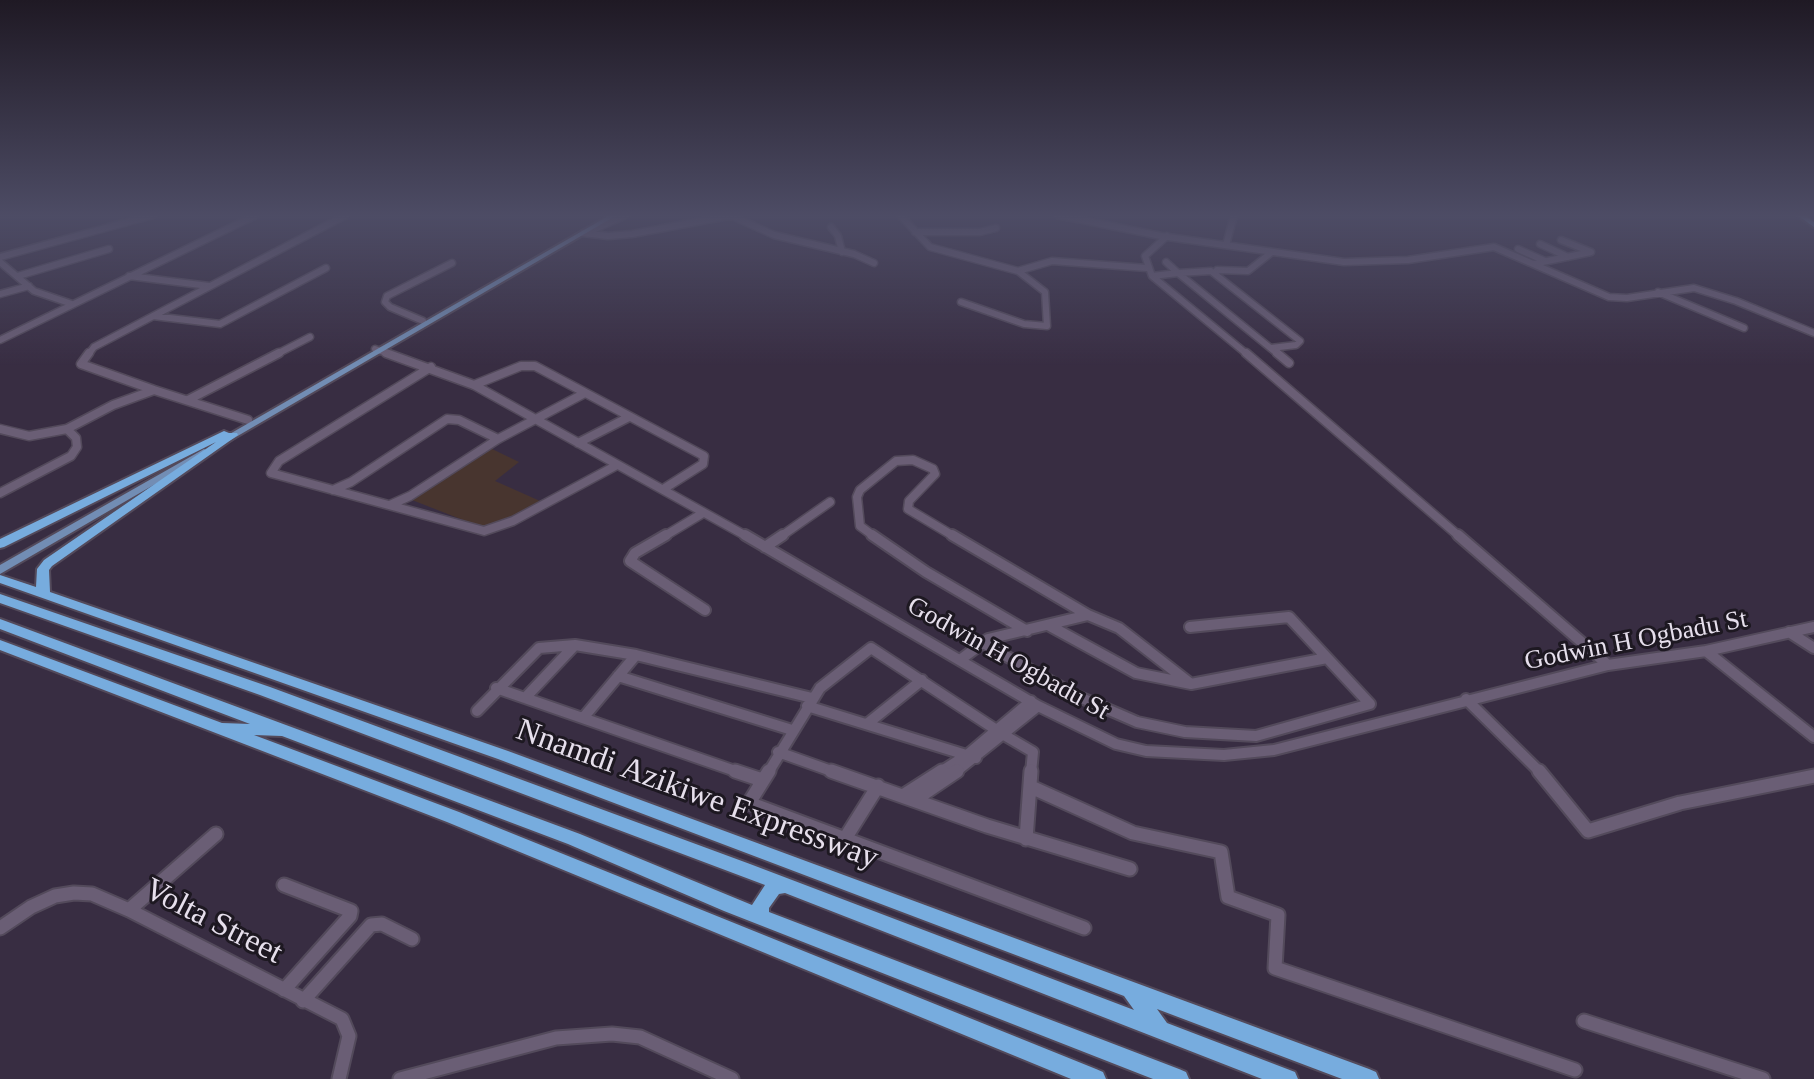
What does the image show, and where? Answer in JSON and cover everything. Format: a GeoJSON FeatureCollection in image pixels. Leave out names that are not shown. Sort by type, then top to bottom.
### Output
{"type":"FeatureCollection","features":[{"type":"Feature","properties":{"kind":"highway"},"geometry":{"type":"LineString","coordinates":[[0,544],[228,434]]}},
{"type":"Feature","properties":{"kind":"highway"},"geometry":{"type":"LineString","coordinates":[[46,596],[42,590],[43,569],[48,563],[228,434]]}},
{"type":"Feature","properties":{"kind":"highway","name":"Nnamdi Azikiwe Expressway"},"geometry":{"type":"LineString","coordinates":[[0,579],[800,863],[1130,991],[1369,1079]]}},
{"type":"Feature","properties":{"kind":"highway","name":"Nnamdi Azikiwe Expressway"},"geometry":{"type":"LineString","coordinates":[[0,598],[265,691],[763,876],[1288,1079]]}},
{"type":"Feature","properties":{"kind":"highway"},"geometry":{"type":"LineString","coordinates":[[0,624],[574,839],[742,909],[1171,1077]]}},
{"type":"Feature","properties":{"kind":"highway"},"geometry":{"type":"LineString","coordinates":[[0,645],[453,817],[1096,1079]]}},
{"type":"Feature","properties":{"kind":"highway"},"geometry":{"type":"LineString","coordinates":[[0,658],[29,656]]}},
{"type":"Feature","properties":{"kind":"highway"},"geometry":{"type":"LineString","coordinates":[[229,658],[265,691]]}},
{"type":"Feature","properties":{"kind":"highway"},"geometry":{"type":"LineString","coordinates":[[214,728],[291,731]]}},
{"type":"Feature","properties":{"kind":"highway"},"geometry":{"type":"LineString","coordinates":[[742,909],[752,905],[763,891],[763,876]]}},
{"type":"Feature","properties":{"kind":"highway"},"geometry":{"type":"LineString","coordinates":[[761,916],[760,907],[767,895],[774,888],[786,885]]}},
{"type":"Feature","properties":{"kind":"highway"},"geometry":{"type":"LineString","coordinates":[[1130,991],[1161,1030]]}},
{"type":"Feature","properties":{"kind":"main road"},"geometry":{"type":"LineString","coordinates":[[427,322],[522,265]]}},
{"type":"Feature","properties":{"kind":"main road"},"geometry":{"type":"LineString","coordinates":[[0,562],[526,265]]}},
{"type":"Feature","properties":{"kind":"main road"},"geometry":{"type":"LineString","coordinates":[[0,570],[248,420],[378,350]]}},
{"type":"Feature","properties":{"kind":"street"},"geometry":{"type":"LineString","coordinates":[[6,265],[38,293],[72,304]]}},
{"type":"Feature","properties":{"kind":"street"},"geometry":{"type":"LineString","coordinates":[[18,276],[54,265]]}},
{"type":"Feature","properties":{"kind":"street"},"geometry":{"type":"LineString","coordinates":[[0,340],[150,265]]}},
{"type":"Feature","properties":{"kind":"street"},"geometry":{"type":"LineString","coordinates":[[248,420],[81,364],[89,350],[249,265]]}},
{"type":"Feature","properties":{"kind":"street"},"geometry":{"type":"LineString","coordinates":[[427,322],[390,307],[385,302],[387,296],[447,265]]}},
{"type":"Feature","properties":{"kind":"street"},"geometry":{"type":"LineString","coordinates":[[961,302],[1024,324],[1047,326],[1045,292],[1018,271],[997,265]]}},
{"type":"Feature","properties":{"kind":"street"},"geometry":{"type":"LineString","coordinates":[[1018,271],[1037,265]]}},
{"type":"Feature","properties":{"kind":"street"},"geometry":{"type":"LineString","coordinates":[[1111,265],[1147,268],[1152,276],[1298,396],[1608,665]]}},
{"type":"Feature","properties":{"kind":"street"},"geometry":{"type":"LineString","coordinates":[[1170,265],[1289,363]]}},
{"type":"Feature","properties":{"kind":"street"},"geometry":{"type":"LineString","coordinates":[[1217,270],[1248,271],[1255,265]]}},
{"type":"Feature","properties":{"kind":"street"},"geometry":{"type":"LineString","coordinates":[[1536,265],[1609,297],[1627,298],[1685,288],[1706,291],[1814,333]]}},
{"type":"Feature","properties":{"kind":"street"},"geometry":{"type":"LineString","coordinates":[[153,316],[220,324],[326,268]]}},
{"type":"Feature","properties":{"kind":"street"},"geometry":{"type":"LineString","coordinates":[[1152,276],[1211,271],[1300,341],[1296,345],[1271,348]]}},
{"type":"Feature","properties":{"kind":"street"},"geometry":{"type":"LineString","coordinates":[[127,276],[209,286]]}},
{"type":"Feature","properties":{"kind":"street"},"geometry":{"type":"LineString","coordinates":[[0,294],[29,286]]}},
{"type":"Feature","properties":{"kind":"street"},"geometry":{"type":"LineString","coordinates":[[1658,292],[1744,328]]}},
{"type":"Feature","properties":{"kind":"street"},"geometry":{"type":"LineString","coordinates":[[188,400],[310,337]]}},
{"type":"Feature","properties":{"kind":"street","name":"Godwin H Ogbadu St"},"geometry":{"type":"LineString","coordinates":[[378,350],[474,385],[617,465],[665,488],[1034,704],[1116,744],[1146,751],[1224,755],[1274,750],[1608,665],[1706,651],[1814,627]]}},
{"type":"Feature","properties":{"kind":"street"},"geometry":{"type":"LineString","coordinates":[[474,385],[521,366],[535,366],[704,456],[703,464],[665,488]]}},
{"type":"Feature","properties":{"kind":"street"},"geometry":{"type":"LineString","coordinates":[[431,367],[302,446],[271,469],[274,476],[471,528],[491,530],[617,465]]}},
{"type":"Feature","properties":{"kind":"street"},"geometry":{"type":"LineString","coordinates":[[0,429],[29,436],[67,429],[113,405],[154,390]]}},
{"type":"Feature","properties":{"kind":"street"},"geometry":{"type":"LineString","coordinates":[[390,505],[406,499],[498,439],[585,393]]}},
{"type":"Feature","properties":{"kind":"street"},"geometry":{"type":"LineString","coordinates":[[578,443],[629,417]]}},
{"type":"Feature","properties":{"kind":"street"},"geometry":{"type":"LineString","coordinates":[[333,490],[357,479],[447,419],[459,420],[498,439]]}},
{"type":"Feature","properties":{"kind":"street"},"geometry":{"type":"LineString","coordinates":[[0,493],[71,456],[77,447],[76,438],[67,429]]}},
{"type":"Feature","properties":{"kind":"street"},"geometry":{"type":"LineString","coordinates":[[1027,631],[926,572],[860,526],[857,497],[860,490],[896,461],[913,460],[933,469],[935,474],[909,501],[908,509],[1088,615],[1119,628],[1191,684]]}},
{"type":"Feature","properties":{"kind":"street"},"geometry":{"type":"LineString","coordinates":[[765,547],[830,502]]}},
{"type":"Feature","properties":{"kind":"street"},"geometry":{"type":"LineString","coordinates":[[703,513],[635,553],[630,561],[705,610]]}},
{"type":"Feature","properties":{"kind":"street"},"geometry":{"type":"LineString","coordinates":[[960,660],[988,639],[1088,615]]}},
{"type":"Feature","properties":{"kind":"street"},"geometry":{"type":"LineString","coordinates":[[983,643],[1077,696],[1137,722],[1185,732],[1256,736],[1370,704],[1289,617],[1190,627]]}},
{"type":"Feature","properties":{"kind":"street"},"geometry":{"type":"LineString","coordinates":[[1050,626],[1136,673],[1191,684],[1327,658]]}},
{"type":"Feature","properties":{"kind":"street"},"geometry":{"type":"LineString","coordinates":[[1789,632],[1814,648]]}},
{"type":"Feature","properties":{"kind":"street"},"geometry":{"type":"LineString","coordinates":[[525,698],[575,645]]}},
{"type":"Feature","properties":{"kind":"street"},"geometry":{"type":"LineString","coordinates":[[477,711],[496,688],[539,648],[575,645],[636,655],[810,702],[867,724],[976,758]]}},
{"type":"Feature","properties":{"kind":"street"},"geometry":{"type":"LineString","coordinates":[[1026,839],[1033,752],[871,648],[820,688],[749,803],[1084,928]]}},
{"type":"Feature","properties":{"kind":"street"},"geometry":{"type":"LineString","coordinates":[[1706,651],[1814,737]]}},
{"type":"Feature","properties":{"kind":"street"},"geometry":{"type":"LineString","coordinates":[[583,718],[636,655]]}},
{"type":"Feature","properties":{"kind":"street"},"geometry":{"type":"LineString","coordinates":[[618,676],[792,730]]}},
{"type":"Feature","properties":{"kind":"street"},"geometry":{"type":"LineString","coordinates":[[867,724],[922,680]]}},
{"type":"Feature","properties":{"kind":"street"},"geometry":{"type":"LineString","coordinates":[[496,688],[762,780]]}},
{"type":"Feature","properties":{"kind":"street"},"geometry":{"type":"LineString","coordinates":[[1466,699],[1527,756],[1588,831],[1680,803],[1814,776]]}},
{"type":"Feature","properties":{"kind":"street"},"geometry":{"type":"LineString","coordinates":[[908,798],[976,758],[1034,704]]}},
{"type":"Feature","properties":{"kind":"street"},"geometry":{"type":"LineString","coordinates":[[908,798],[1001,733]]}},
{"type":"Feature","properties":{"kind":"street"},"geometry":{"type":"LineString","coordinates":[[778,752],[1026,839],[1130,869]]}},
{"type":"Feature","properties":{"kind":"street"},"geometry":{"type":"LineString","coordinates":[[846,837],[878,786]]}},
{"type":"Feature","properties":{"kind":"street"},"geometry":{"type":"LineString","coordinates":[[1031,787],[1133,833],[1221,852],[1228,897],[1278,915],[1275,968],[1575,1070]]}},
{"type":"Feature","properties":{"kind":"street"},"geometry":{"type":"LineString","coordinates":[[129,910],[216,834]]}},
{"type":"Feature","properties":{"kind":"street"},"geometry":{"type":"LineString","coordinates":[[284,885],[351,911],[350,916],[284,990]]}},
{"type":"Feature","properties":{"kind":"street","name":"Volta Street"},"geometry":{"type":"LineString","coordinates":[[0,928],[31,907],[55,896],[74,893],[92,894],[129,910],[342,1019],[347,1028],[347,1049],[339,1079]]}},
{"type":"Feature","properties":{"kind":"street"},"geometry":{"type":"LineString","coordinates":[[303,1001],[371,925],[382,924],[412,939]]}},
{"type":"Feature","properties":{"kind":"street"},"geometry":{"type":"LineString","coordinates":[[1584,1021],[1763,1079]]}},
{"type":"Feature","properties":{"kind":"street"},"geometry":{"type":"LineString","coordinates":[[400,1079],[556,1038],[612,1034],[640,1037],[732,1079]]}},
{"type":"Feature","properties":{"kind":"shaded area"},"geometry":{"type":"Polygon","coordinates":[[[490,448],[519,462],[495,481],[540,501],[498,524],[481,527],[412,500],[490,448]]]}}]}
